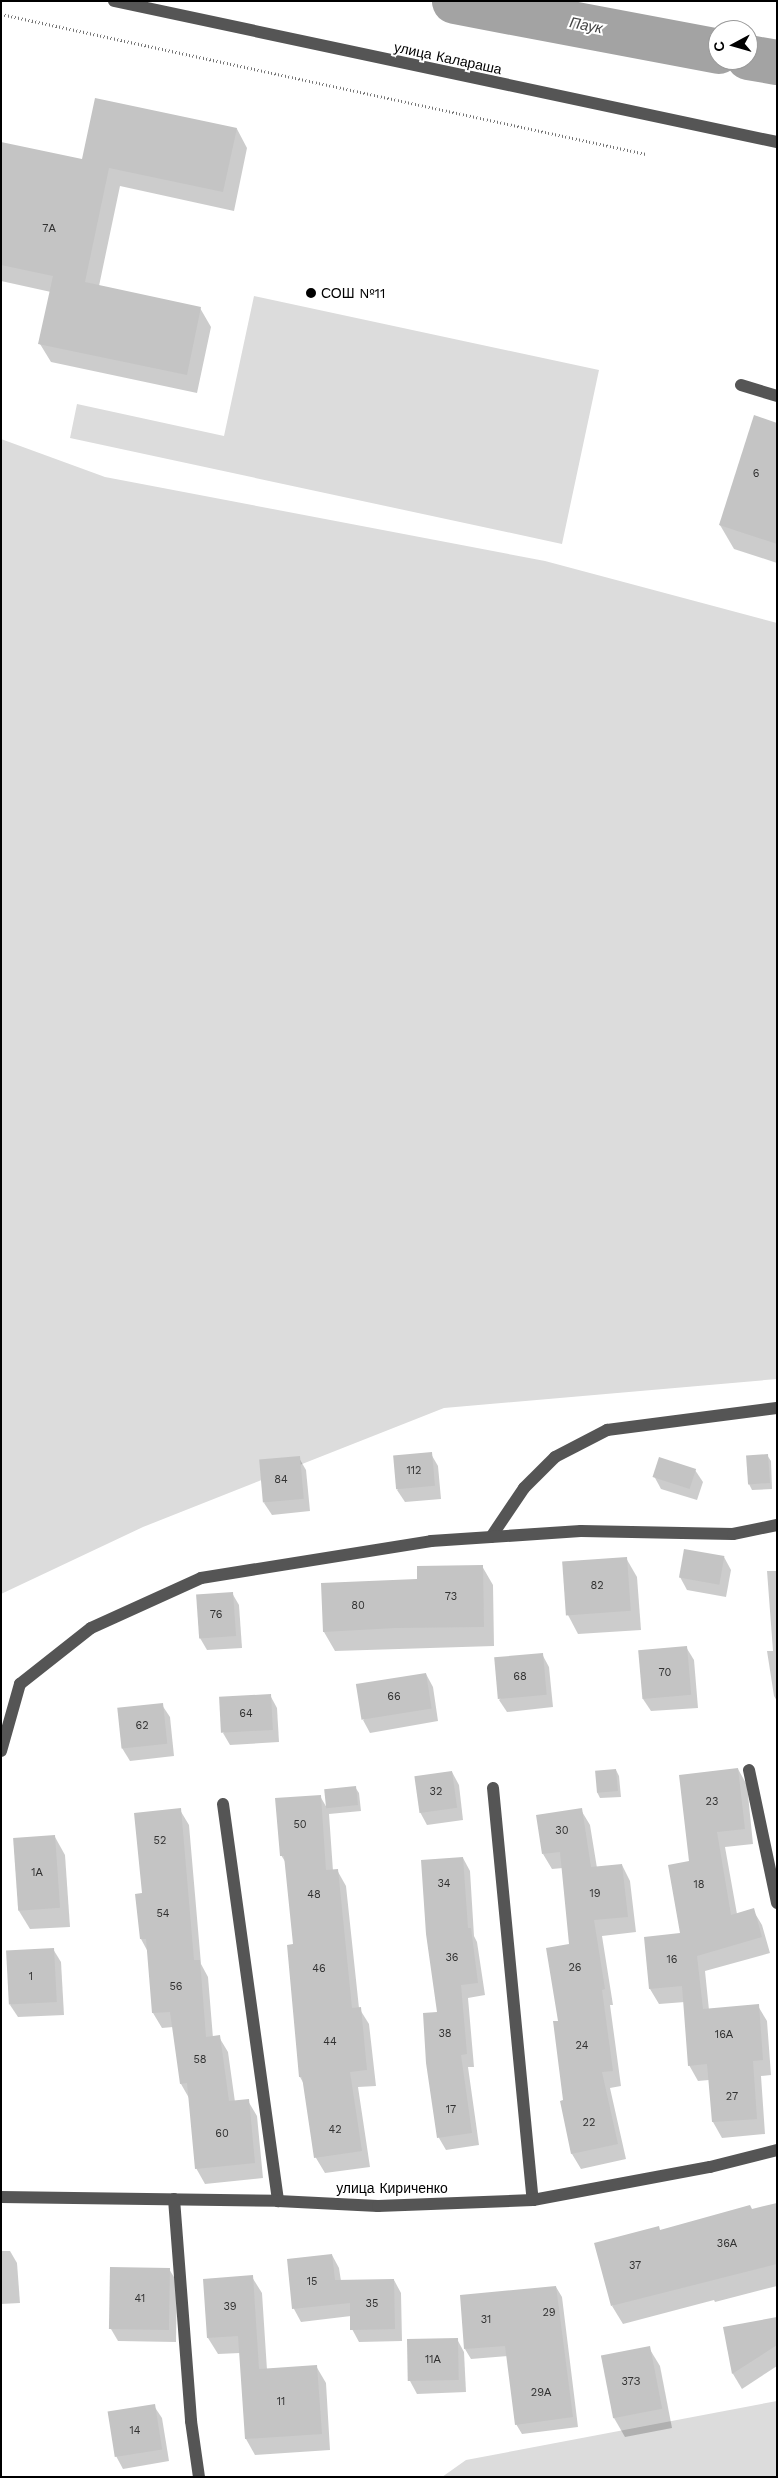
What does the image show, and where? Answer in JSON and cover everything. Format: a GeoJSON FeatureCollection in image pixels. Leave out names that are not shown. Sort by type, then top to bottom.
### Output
{"type":"FeatureCollection","features":[{"type":"Feature","properties":{"kind":"street","name":"улица Калараша"},"geometry":{"type":"LineString","coordinates":[[114,1],[625,112],[777,142]]}},
{"type":"Feature","properties":{"kind":"street"},"geometry":{"type":"LineString","coordinates":[[741,385],[777,396]]}},
{"type":"Feature","properties":{"kind":"street"},"geometry":{"type":"LineString","coordinates":[[491,1537],[524,1488],[555,1456],[607,1430],[777,1408]]}},
{"type":"Feature","properties":{"kind":"street"},"geometry":{"type":"LineString","coordinates":[[1,1751],[20,1684],[91,1628],[201,1578],[431,1541],[581,1531],[733,1534],[777,1525]]}},
{"type":"Feature","properties":{"kind":"street"},"geometry":{"type":"LineString","coordinates":[[749,1770],[777,1903]]}},
{"type":"Feature","properties":{"kind":"street"},"geometry":{"type":"LineString","coordinates":[[493,1788],[533,2200]]}},
{"type":"Feature","properties":{"kind":"street"},"geometry":{"type":"LineString","coordinates":[[223,1804],[278,2201]]}},
{"type":"Feature","properties":{"kind":"street","name":"улица Кириченко"},"geometry":{"type":"LineString","coordinates":[[1,2196],[278,2201],[378,2206],[533,2200],[710,2167],[777,2150]]}},
{"type":"Feature","properties":{"kind":"street"},"geometry":{"type":"LineString","coordinates":[[174,2199],[191,2421],[199,2477]]}},
{"type":"Feature","properties":{"kind":"path"},"geometry":{"type":"LineString","coordinates":[[1,14],[646,154]]}},
{"type":"Feature","properties":{"kind":"shaded area"},"geometry":{"type":"Polygon","coordinates":[[[254,296],[599,370],[562,544],[70,438],[77,404],[224,436],[254,296]]]}},
{"type":"Feature","properties":{"kind":"shaded area"},"geometry":{"type":"Polygon","coordinates":[[[1,439],[105,477],[545,561],[777,623],[777,1379],[444,1408],[143,1527],[1,1594],[1,439]]]}},
{"type":"Feature","properties":{"kind":"shaded area"},"geometry":{"type":"Polygon","coordinates":[[[777,2401],[777,2477],[442,2477],[466,2460],[777,2401]]]}},
{"type":"Feature","properties":{"kind":"building"},"geometry":{"type":"Polygon","coordinates":[[[95,98],[237,128],[223,192],[109,168],[85,282],[201,307],[187,375],[38,344],[53,276],[1,265],[1,142],[82,159],[95,98]]]}},
{"type":"Feature","properties":{"kind":"building"},"geometry":{"type":"Polygon","coordinates":[[[754,415],[777,423],[777,544],[719,525],[754,415]]]}},
{"type":"Feature","properties":{"kind":"building"},"geometry":{"type":"Polygon","coordinates":[[[432,1452],[435,1486],[396,1489],[393,1455],[432,1452]]]}},
{"type":"Feature","properties":{"kind":"building"},"geometry":{"type":"Polygon","coordinates":[[[768,1454],[770,1483],[748,1484],[746,1456],[768,1454]]]}},
{"type":"Feature","properties":{"kind":"building"},"geometry":{"type":"Polygon","coordinates":[[[300,1456],[304,1499],[263,1502],[259,1460],[300,1456]]]}},
{"type":"Feature","properties":{"kind":"building"},"geometry":{"type":"Polygon","coordinates":[[[659,1457],[696,1469],[690,1489],[653,1477],[659,1457]]]}},
{"type":"Feature","properties":{"kind":"building"},"geometry":{"type":"Polygon","coordinates":[[[684,1549],[724,1556],[719,1585],[679,1578],[684,1549]]]}},
{"type":"Feature","properties":{"kind":"building"},"geometry":{"type":"Polygon","coordinates":[[[627,1557],[631,1611],[566,1615],[562,1562],[627,1557]]]}},
{"type":"Feature","properties":{"kind":"building"},"geometry":{"type":"Polygon","coordinates":[[[483,1565],[484,1627],[395,1628],[323,1632],[321,1583],[417,1579],[417,1566],[483,1565]]]}},
{"type":"Feature","properties":{"kind":"building"},"geometry":{"type":"Polygon","coordinates":[[[233,1592],[236,1636],[199,1638],[196,1595],[233,1592]]]}},
{"type":"Feature","properties":{"kind":"building"},"geometry":{"type":"Polygon","coordinates":[[[687,1646],[691,1695],[642,1699],[638,1650],[687,1646]]]}},
{"type":"Feature","properties":{"kind":"building"},"geometry":{"type":"Polygon","coordinates":[[[543,1653],[547,1695],[498,1699],[494,1657],[543,1653]]]}},
{"type":"Feature","properties":{"kind":"building"},"geometry":{"type":"Polygon","coordinates":[[[426,1673],[432,1709],[362,1720],[356,1684],[426,1673]]]}},
{"type":"Feature","properties":{"kind":"building"},"geometry":{"type":"Polygon","coordinates":[[[271,1694],[273,1730],[221,1733],[219,1697],[271,1694]]]}},
{"type":"Feature","properties":{"kind":"building"},"geometry":{"type":"Polygon","coordinates":[[[163,1703],[167,1744],[122,1749],[117,1708],[163,1703]]]}},
{"type":"Feature","properties":{"kind":"building"},"geometry":{"type":"Polygon","coordinates":[[[738,1768],[745,1829],[717,1832],[731,1915],[754,1908],[762,1937],[697,1956],[703,2009],[759,2004],[763,2060],[753,2061],[757,2119],[712,2122],[707,2064],[688,2066],[682,1986],[649,1989],[644,1937],[680,1933],[668,1865],[689,1861],[679,1775],[738,1768]]]}},
{"type":"Feature","properties":{"kind":"building"},"geometry":{"type":"Polygon","coordinates":[[[616,1769],[618,1791],[597,1793],[595,1771],[616,1769]]]}},
{"type":"Feature","properties":{"kind":"building"},"geometry":{"type":"Polygon","coordinates":[[[452,1771],[457,1808],[420,1813],[414,1776],[452,1771]]]}},
{"type":"Feature","properties":{"kind":"building"},"geometry":{"type":"Polygon","coordinates":[[[356,1786],[358,1805],[326,1808],[324,1789],[356,1786]]]}},
{"type":"Feature","properties":{"kind":"building"},"geometry":{"type":"Polygon","coordinates":[[[321,1795],[326,1870],[338,1869],[352,2008],[361,2007],[367,2070],[350,2072],[362,2151],[314,2158],[302,2077],[299,2077],[287,1945],[293,1944],[284,1856],[280,1856],[275,1798],[321,1795]]]}},
{"type":"Feature","properties":{"kind":"building"},"geometry":{"type":"Polygon","coordinates":[[[181,1808],[194,1960],[200,1960],[206,2037],[220,2035],[229,2101],[249,2099],[255,2163],[195,2169],[187,2083],[180,2084],[170,2012],[152,2013],[146,1939],[140,1939],[135,1894],[142,1893],[134,1813],[181,1808]]]}},
{"type":"Feature","properties":{"kind":"building"},"geometry":{"type":"Polygon","coordinates":[[[582,1808],[591,1867],[622,1864],[628,1917],[594,1920],[605,1989],[602,1990],[613,2071],[602,2072],[618,2144],[571,2154],[560,2101],[563,2100],[553,2021],[558,2021],[546,1948],[569,1944],[560,1852],[542,1854],[536,1815],[582,1808]]]}},
{"type":"Feature","properties":{"kind":"building"},"geometry":{"type":"Polygon","coordinates":[[[55,1835],[60,1908],[18,1911],[13,1838],[55,1835]]]}},
{"type":"Feature","properties":{"kind":"building"},"geometry":{"type":"Polygon","coordinates":[[[463,1857],[468,1928],[471,1928],[478,1983],[461,1985],[467,2054],[461,2055],[472,2133],[437,2138],[426,2063],[423,2013],[437,2012],[426,1934],[421,1860],[463,1857]]]}},
{"type":"Feature","properties":{"kind":"building"},"geometry":{"type":"Polygon","coordinates":[[[54,1948],[57,2002],[9,2004],[6,1951],[54,1948]]]}},
{"type":"Feature","properties":{"kind":"building"},"geometry":{"type":"Polygon","coordinates":[[[777,2203],[777,2264],[611,2306],[594,2243],[659,2226],[660,2230],[750,2205],[752,2209],[777,2203]]]}},
{"type":"Feature","properties":{"kind":"building"},"geometry":{"type":"Polygon","coordinates":[[[332,2254],[335,2280],[394,2279],[395,2329],[350,2330],[350,2303],[292,2309],[287,2259],[332,2254]]]}},
{"type":"Feature","properties":{"kind":"building"},"geometry":{"type":"Polygon","coordinates":[[[110,2267],[170,2268],[169,2330],[109,2329],[110,2267]]]}},
{"type":"Feature","properties":{"kind":"building"},"geometry":{"type":"Polygon","coordinates":[[[253,2275],[259,2369],[317,2365],[322,2434],[245,2439],[238,2336],[207,2338],[203,2279],[253,2275]]]}},
{"type":"Feature","properties":{"kind":"building"},"geometry":{"type":"Polygon","coordinates":[[[556,2286],[573,2417],[515,2425],[505,2346],[464,2349],[460,2295],[556,2286]]]}},
{"type":"Feature","properties":{"kind":"building"},"geometry":{"type":"Polygon","coordinates":[[[777,2317],[777,2345],[732,2374],[723,2327],[777,2317]]]}},
{"type":"Feature","properties":{"kind":"building"},"geometry":{"type":"Polygon","coordinates":[[[458,2338],[459,2380],[408,2381],[407,2339],[458,2338]]]}},
{"type":"Feature","properties":{"kind":"building"},"geometry":{"type":"Polygon","coordinates":[[[650,2346],[662,2409],[613,2418],[601,2356],[650,2346]]]}},
{"type":"Feature","properties":{"kind":"building"},"geometry":{"type":"Polygon","coordinates":[[[155,2404],[162,2449],[115,2457],[108,2412],[155,2404]]]}},
{"type":"Feature","properties":{"kind":"waterway","name":"Паук"},"geometry":{"type":"LineString","coordinates":[[454,1],[708,49]]}},
{"type":"Feature","properties":{"kind":"waterway","name":"Паук"},"geometry":{"type":"LineString","coordinates":[[758,59],[777,62]]}},
{"type":"Feature","properties":{"kind":"place","name":"СОШ №11"},"geometry":{"type":"Point","coordinates":[311,293]}}]}
